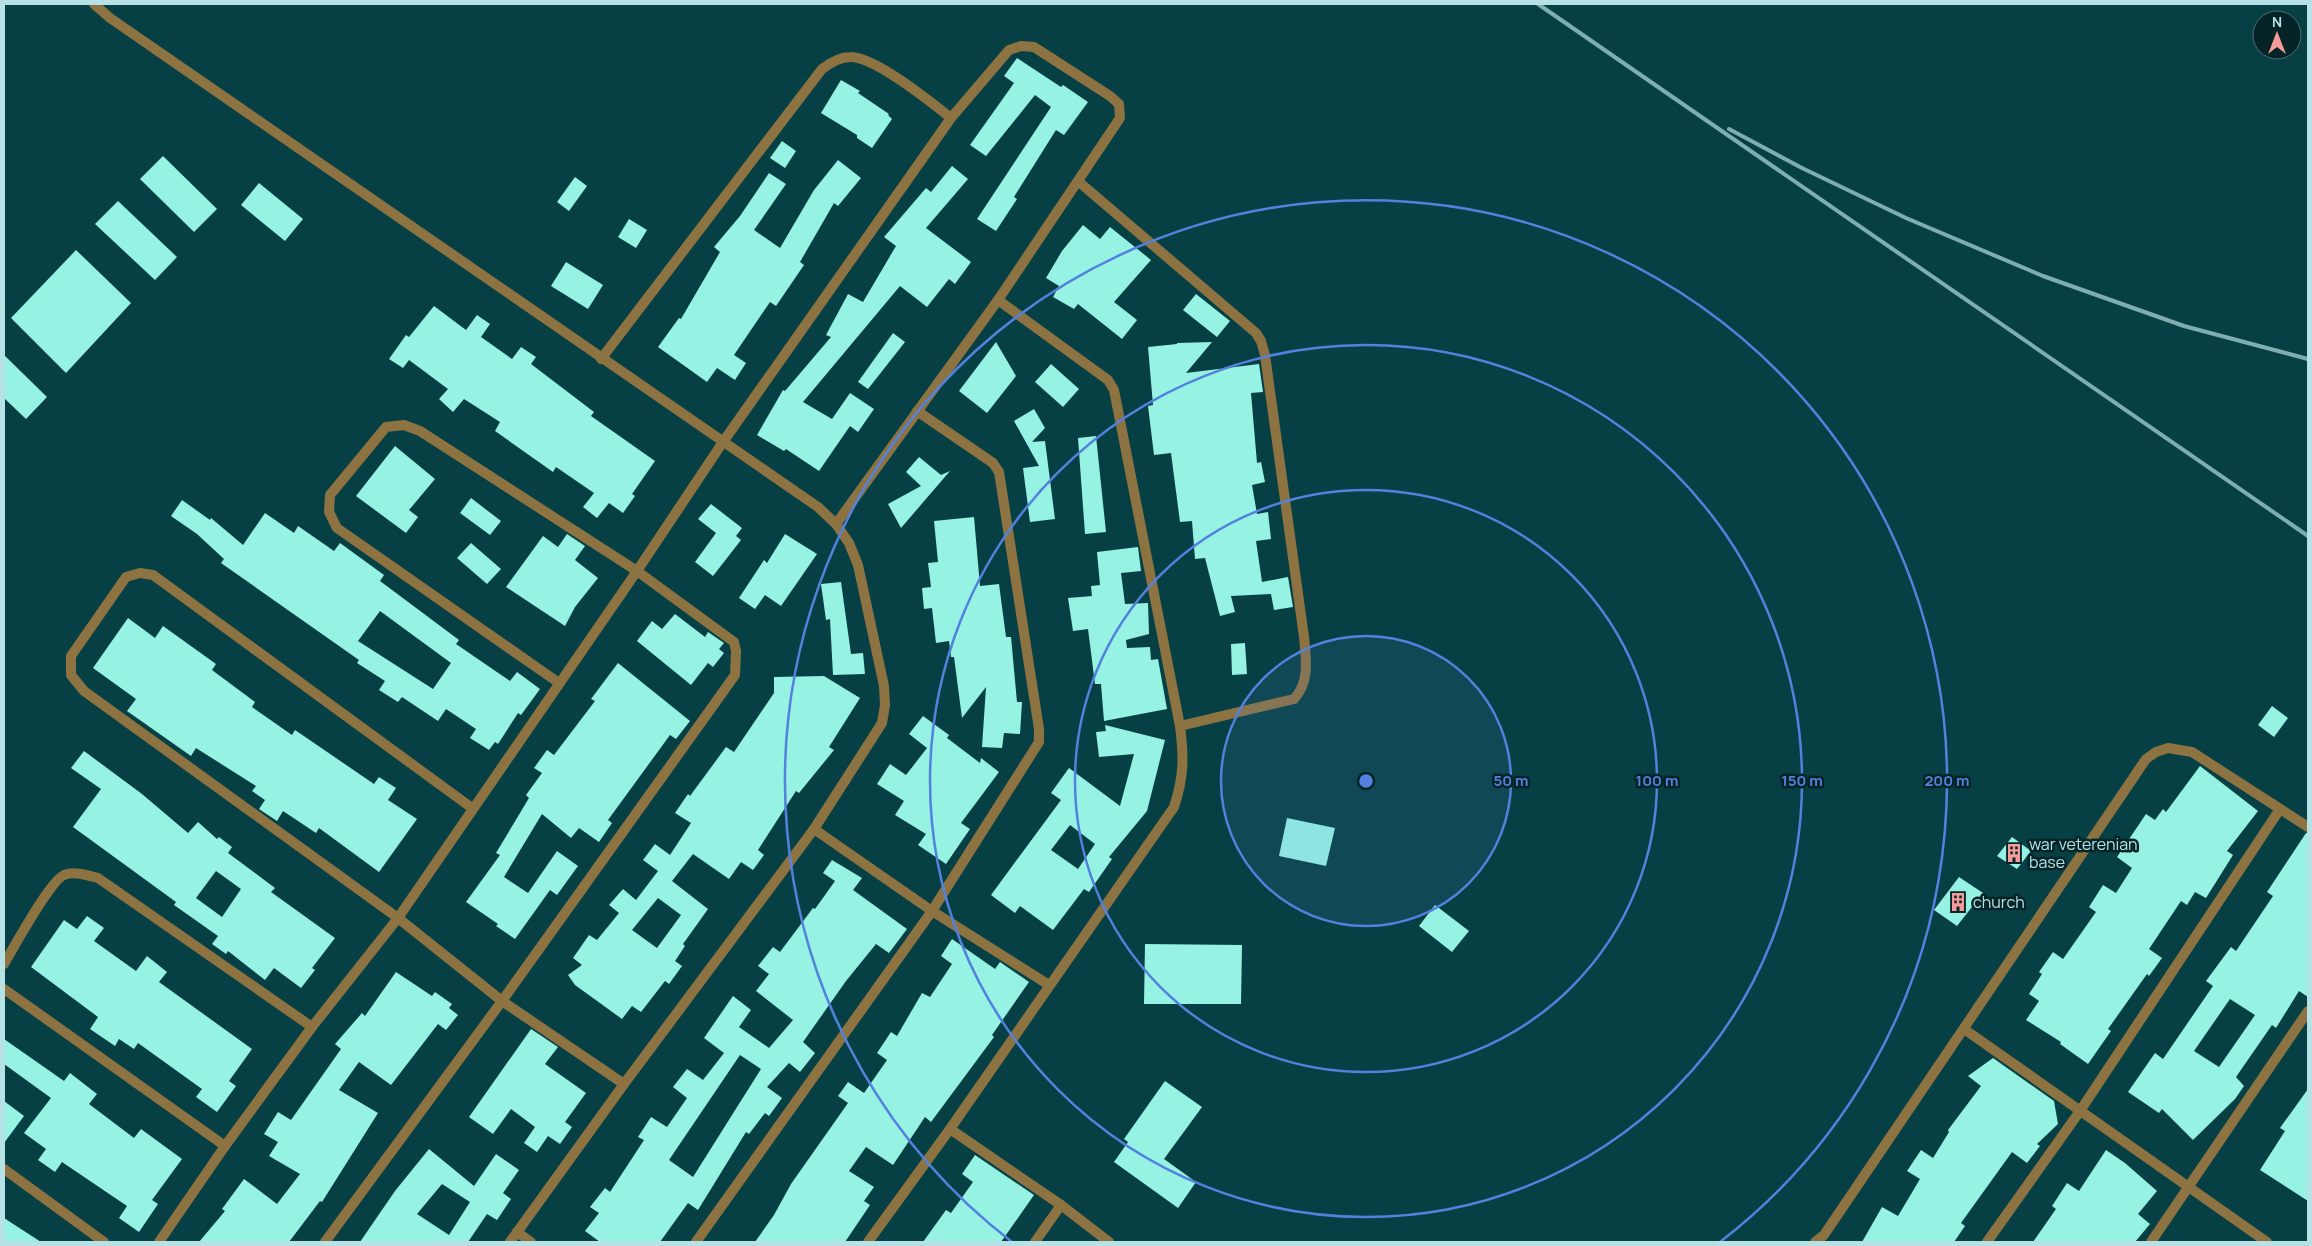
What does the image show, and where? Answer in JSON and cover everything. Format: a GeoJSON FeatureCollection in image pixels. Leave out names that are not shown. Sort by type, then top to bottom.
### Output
{"type":"FeatureCollection","features":[{"type":"Feature","properties":{"kind":"street"},"geometry":{"type":"LineString","coordinates":[[94,4],[118,24],[601,359],[798,492],[836,524],[849,543],[858,565],[884,686],[885,705],[882,723],[814,829],[624,1084],[510,1242]]}},
{"type":"Feature","properties":{"kind":"street"},"geometry":{"type":"LineString","coordinates":[[159,1242],[225,1146],[312,1027],[398,918],[637,571],[723,442],[951,118],[1009,50],[1021,46],[1034,47],[1110,96],[1119,104],[1120,118],[1079,182],[998,300],[836,524]]}},
{"type":"Feature","properties":{"kind":"street"},"geometry":{"type":"LineString","coordinates":[[601,359],[822,69],[841,58],[861,58],[911,86],[951,118]]}},
{"type":"Feature","properties":{"kind":"street"},"geometry":{"type":"LineString","coordinates":[[1079,182],[1256,333],[1261,341],[1265,355],[1304,637],[1306,660],[1302,691],[1294,699],[1180,726]]}},
{"type":"Feature","properties":{"kind":"street"},"geometry":{"type":"LineString","coordinates":[[868,1242],[950,1129],[1048,985],[1174,807],[1182,781],[1184,763],[1180,726],[1114,390],[1108,380],[998,300]]}},
{"type":"Feature","properties":{"kind":"street"},"geometry":{"type":"LineString","coordinates":[[696,1242],[932,911],[1037,748],[1039,729],[999,472],[993,463],[917,411]]}},
{"type":"Feature","properties":{"kind":"street"},"geometry":{"type":"LineString","coordinates":[[325,1242],[502,1000],[735,675],[736,651],[734,642],[637,571],[413,427],[394,424],[386,427],[330,495],[329,512],[337,528],[559,683]]}},
{"type":"Feature","properties":{"kind":"street"},"geometry":{"type":"LineString","coordinates":[[472,808],[153,575],[140,573],[126,577],[71,656],[71,675],[84,690],[398,918],[502,1000],[624,1084]]}},
{"type":"Feature","properties":{"kind":"street"},"geometry":{"type":"LineString","coordinates":[[1815,1242],[1824,1235],[2146,759],[2156,752],[2168,748],[2192,752],[2308,827]]}},
{"type":"Feature","properties":{"kind":"street"},"geometry":{"type":"LineString","coordinates":[[1987,1242],[2080,1111],[2280,809]]}},
{"type":"Feature","properties":{"kind":"street"},"geometry":{"type":"LineString","coordinates":[[814,829],[932,911],[1048,985]]}},
{"type":"Feature","properties":{"kind":"street"},"geometry":{"type":"LineString","coordinates":[[4,964],[56,880],[70,874],[86,874],[98,878],[312,1027]]}},
{"type":"Feature","properties":{"kind":"street"},"geometry":{"type":"LineString","coordinates":[[4,988],[225,1146]]}},
{"type":"Feature","properties":{"kind":"street"},"geometry":{"type":"LineString","coordinates":[[2151,1242],[2308,1011]]}},
{"type":"Feature","properties":{"kind":"street"},"geometry":{"type":"LineString","coordinates":[[1964,1029],[2267,1242]]}},
{"type":"Feature","properties":{"kind":"street"},"geometry":{"type":"LineString","coordinates":[[950,1129],[1110,1242]]}},
{"type":"Feature","properties":{"kind":"street"},"geometry":{"type":"LineString","coordinates":[[4,1168],[104,1242]]}},
{"type":"Feature","properties":{"kind":"street"},"geometry":{"type":"LineString","coordinates":[[1035,1242],[1061,1206]]}},
{"type":"Feature","properties":{"kind":"street"},"geometry":{"type":"LineString","coordinates":[[518,1232],[531,1242]]}},
{"type":"Feature","properties":{"kind":"building"},"geometry":{"type":"Polygon","coordinates":[[[1017,58],[1088,102],[1064,135],[1056,130],[1014,197],[1017,199],[996,231],[977,219],[1051,107],[1035,95],[986,156],[970,145],[1014,83],[1004,76],[1017,58]]]}},
{"type":"Feature","properties":{"kind":"building"},"geometry":{"type":"Polygon","coordinates":[[[841,80],[860,91],[858,93],[889,114],[892,119],[872,148],[857,138],[857,135],[821,113],[841,80]]]}},
{"type":"Feature","properties":{"kind":"building"},"geometry":{"type":"Polygon","coordinates":[[[782,141],[796,151],[785,168],[770,158],[782,141]]]}},
{"type":"Feature","properties":{"kind":"building"},"geometry":{"type":"Polygon","coordinates":[[[163,156],[217,209],[194,232],[140,179],[163,156]]]}},
{"type":"Feature","properties":{"kind":"building"},"geometry":{"type":"Polygon","coordinates":[[[838,160],[861,178],[838,206],[834,203],[800,262],[804,265],[776,306],[770,302],[734,355],[746,363],[735,380],[717,368],[707,382],[658,347],[679,318],[681,319],[720,252],[714,247],[740,216],[769,173],[786,184],[754,230],[780,248],[814,190],[838,160]]]}},
{"type":"Feature","properties":{"kind":"building"},"geometry":{"type":"Polygon","coordinates":[[[952,166],[968,179],[926,228],[971,262],[955,284],[949,279],[927,307],[900,286],[803,402],[832,419],[850,393],[874,409],[858,432],[850,426],[819,471],[786,449],[784,451],[757,435],[783,390],[785,391],[831,337],[826,335],[848,294],[863,302],[896,246],[884,237],[926,188],[931,192],[952,166]]]}},
{"type":"Feature","properties":{"kind":"building"},"geometry":{"type":"Polygon","coordinates":[[[575,177],[587,186],[569,211],[557,202],[575,177]]]}},
{"type":"Feature","properties":{"kind":"building"},"geometry":{"type":"Polygon","coordinates":[[[259,183],[303,219],[285,241],[241,205],[259,183]]]}},
{"type":"Feature","properties":{"kind":"building"},"geometry":{"type":"Polygon","coordinates":[[[118,201],[177,257],[155,280],[95,224],[118,201]]]}},
{"type":"Feature","properties":{"kind":"building"},"geometry":{"type":"Polygon","coordinates":[[[629,219],[647,230],[636,248],[618,237],[629,219]]]}},
{"type":"Feature","properties":{"kind":"building"},"geometry":{"type":"Polygon","coordinates":[[[1083,225],[1100,239],[1110,227],[1151,260],[1114,302],[1137,320],[1122,339],[1078,304],[1074,309],[1053,297],[1059,286],[1046,278],[1062,251],[1083,225]]]}},
{"type":"Feature","properties":{"kind":"building"},"geometry":{"type":"Polygon","coordinates":[[[76,250],[131,303],[66,373],[11,318],[76,250]]]}},
{"type":"Feature","properties":{"kind":"building"},"geometry":{"type":"Polygon","coordinates":[[[566,262],[603,285],[588,309],[551,286],[566,262]]]}},
{"type":"Feature","properties":{"kind":"building"},"geometry":{"type":"Polygon","coordinates":[[[1196,294],[1230,321],[1217,337],[1183,310],[1196,294]]]}},
{"type":"Feature","properties":{"kind":"building"},"geometry":{"type":"Polygon","coordinates":[[[434,306],[466,330],[477,315],[490,324],[481,337],[512,359],[521,347],[536,357],[531,364],[594,412],[591,416],[655,461],[632,494],[635,496],[623,513],[609,503],[597,518],[583,507],[594,493],[556,467],[553,472],[495,431],[500,422],[464,399],[453,412],[439,399],[448,389],[409,360],[403,368],[389,359],[406,335],[409,337],[434,306]]]}},
{"type":"Feature","properties":{"kind":"building"},"geometry":{"type":"Polygon","coordinates":[[[893,333],[905,342],[868,389],[858,382],[893,333]]]}},
{"type":"Feature","properties":{"kind":"building"},"geometry":{"type":"Polygon","coordinates":[[[996,342],[1016,376],[987,413],[959,391],[996,342]]]}},
{"type":"Feature","properties":{"kind":"building"},"geometry":{"type":"Polygon","coordinates":[[[1212,342],[1186,373],[1259,364],[1263,392],[1251,393],[1257,463],[1261,462],[1265,482],[1252,485],[1257,514],[1268,512],[1271,539],[1256,541],[1262,582],[1288,577],[1293,607],[1274,610],[1271,594],[1231,596],[1235,612],[1220,616],[1205,558],[1195,559],[1192,521],[1180,522],[1171,453],[1154,455],[1148,406],[1153,405],[1148,347],[1177,343],[1212,342]]]}},
{"type":"Feature","properties":{"kind":"building"},"geometry":{"type":"Polygon","coordinates":[[[4,355],[47,397],[26,419],[4,398],[4,355]]]}},
{"type":"Feature","properties":{"kind":"building"},"geometry":{"type":"Polygon","coordinates":[[[1051,364],[1079,389],[1063,407],[1035,382],[1051,364]]]}},
{"type":"Feature","properties":{"kind":"building"},"geometry":{"type":"Polygon","coordinates":[[[1034,409],[1045,428],[1032,442],[1045,441],[1055,519],[1030,522],[1023,468],[1039,466],[1014,421],[1034,409]]]}},
{"type":"Feature","properties":{"kind":"building"},"geometry":{"type":"Polygon","coordinates":[[[1096,436],[1106,532],[1085,534],[1078,438],[1096,436]]]}},
{"type":"Feature","properties":{"kind":"building"},"geometry":{"type":"Polygon","coordinates":[[[395,446],[435,479],[409,510],[418,517],[406,533],[356,496],[395,446]]]}},
{"type":"Feature","properties":{"kind":"building"},"geometry":{"type":"Polygon","coordinates":[[[919,457],[941,475],[950,471],[901,528],[888,504],[921,486],[906,472],[919,457]]]}},
{"type":"Feature","properties":{"kind":"building"},"geometry":{"type":"Polygon","coordinates":[[[471,498],[501,521],[490,535],[460,513],[471,498]]]}},
{"type":"Feature","properties":{"kind":"building"},"geometry":{"type":"Polygon","coordinates":[[[182,500],[210,520],[211,518],[243,545],[265,513],[294,533],[298,526],[334,551],[340,543],[384,575],[380,581],[459,640],[456,644],[510,681],[517,672],[540,689],[521,715],[518,713],[498,744],[495,742],[489,750],[470,738],[476,729],[446,709],[438,721],[402,697],[398,702],[379,690],[385,681],[357,663],[359,660],[221,563],[224,559],[197,534],[171,516],[182,500]],[[380,611],[358,641],[433,689],[451,663],[380,611]]]}},
{"type":"Feature","properties":{"kind":"building"},"geometry":{"type":"Polygon","coordinates":[[[711,504],[742,528],[736,536],[741,540],[713,576],[695,562],[716,533],[698,519],[711,504]]]}},
{"type":"Feature","properties":{"kind":"building"},"geometry":{"type":"Polygon","coordinates":[[[974,517],[980,586],[999,584],[1006,637],[1011,637],[1017,702],[1022,702],[1020,734],[1004,733],[1002,748],[982,747],[986,687],[962,718],[954,657],[951,657],[949,641],[936,643],[932,608],[924,609],[922,588],[931,587],[928,563],[938,562],[934,521],[974,517]]]}},
{"type":"Feature","properties":{"kind":"building"},"geometry":{"type":"Polygon","coordinates":[[[567,534],[585,546],[575,560],[598,578],[575,607],[565,626],[506,587],[543,536],[558,547],[567,534]]]}},
{"type":"Feature","properties":{"kind":"building"},"geometry":{"type":"Polygon","coordinates":[[[785,534],[817,554],[781,606],[765,595],[755,609],[739,598],[764,560],[767,563],[785,534]]]}},
{"type":"Feature","properties":{"kind":"building"},"geometry":{"type":"Polygon","coordinates":[[[471,543],[501,569],[487,584],[457,558],[471,543]]]}},
{"type":"Feature","properties":{"kind":"building"},"geometry":{"type":"Polygon","coordinates":[[[1138,547],[1141,571],[1121,573],[1125,604],[1148,603],[1149,634],[1126,640],[1127,648],[1150,647],[1151,660],[1158,659],[1167,709],[1104,721],[1101,684],[1095,684],[1088,629],[1073,631],[1068,598],[1092,596],[1091,586],[1100,585],[1097,552],[1138,547]]]}},
{"type":"Feature","properties":{"kind":"building"},"geometry":{"type":"Polygon","coordinates":[[[841,582],[851,654],[863,653],[865,674],[833,675],[830,619],[826,620],[821,584],[841,582]]]}},
{"type":"Feature","properties":{"kind":"building"},"geometry":{"type":"Polygon","coordinates":[[[675,614],[705,637],[708,632],[724,643],[719,649],[724,653],[713,667],[708,663],[691,685],[637,641],[652,621],[662,629],[675,614]]]}},
{"type":"Feature","properties":{"kind":"building"},"geometry":{"type":"Polygon","coordinates":[[[128,618],[155,638],[163,626],[216,664],[212,670],[255,702],[252,707],[292,735],[295,730],[374,784],[379,777],[396,788],[388,800],[417,819],[379,872],[319,828],[316,833],[283,811],[277,821],[259,809],[265,800],[252,791],[256,786],[196,748],[191,756],[127,711],[136,699],[93,668],[128,618]]]}},
{"type":"Feature","properties":{"kind":"building"},"geometry":{"type":"Polygon","coordinates":[[[1245,643],[1247,674],[1232,675],[1231,644],[1245,643]]]}},
{"type":"Feature","properties":{"kind":"building"},"geometry":{"type":"Polygon","coordinates":[[[618,663],[690,721],[676,739],[670,735],[608,820],[612,823],[599,842],[579,828],[571,838],[542,814],[504,877],[528,893],[557,851],[578,866],[557,895],[550,890],[515,939],[496,926],[498,924],[466,902],[500,855],[496,853],[529,798],[526,795],[542,773],[534,768],[547,750],[554,755],[595,701],[591,699],[618,663]]]}},
{"type":"Feature","properties":{"kind":"building"},"geometry":{"type":"Polygon","coordinates":[[[824,676],[860,698],[829,747],[834,750],[799,793],[796,791],[758,850],[764,855],[753,870],[741,862],[729,879],[693,854],[672,881],[708,909],[683,944],[685,946],[675,961],[682,966],[669,984],[665,981],[641,1012],[632,1006],[622,1019],[575,985],[568,975],[582,965],[573,958],[589,935],[597,940],[619,913],[609,905],[623,889],[636,900],[658,871],[643,860],[655,844],[670,855],[691,823],[675,813],[726,747],[734,752],[774,693],[774,677],[824,676]],[[658,898],[632,930],[657,948],[681,915],[658,898]]]}},
{"type":"Feature","properties":{"kind":"building"},"geometry":{"type":"Polygon","coordinates":[[[2272,706],[2288,718],[2274,737],[2258,725],[2272,706]]]}},
{"type":"Feature","properties":{"kind":"building"},"geometry":{"type":"Polygon","coordinates":[[[923,716],[949,735],[947,738],[980,763],[981,758],[999,772],[961,823],[970,829],[946,864],[918,845],[926,834],[895,815],[904,801],[877,784],[890,764],[906,775],[927,748],[909,734],[923,716]]]}},
{"type":"Feature","properties":{"kind":"building"},"geometry":{"type":"Polygon","coordinates":[[[1105,725],[1165,740],[1147,811],[1109,857],[1112,859],[1089,892],[1084,889],[1053,930],[1020,906],[1015,913],[991,895],[1061,800],[1051,793],[1069,768],[1120,806],[1134,754],[1099,757],[1096,732],[1106,731],[1105,725]],[[1070,825],[1051,850],[1078,869],[1095,844],[1070,825]]]}},
{"type":"Feature","properties":{"kind":"building"},"geometry":{"type":"Polygon","coordinates":[[[84,751],[142,794],[188,833],[198,822],[217,839],[219,837],[232,847],[228,853],[275,888],[271,892],[335,938],[312,968],[315,970],[301,988],[274,968],[265,980],[228,951],[226,954],[212,944],[218,936],[174,905],[176,902],[73,827],[101,789],[71,768],[84,751]],[[216,871],[196,898],[222,917],[241,889],[216,871]]]}},
{"type":"Feature","properties":{"kind":"building"},"geometry":{"type":"Polygon","coordinates":[[[2200,766],[2258,811],[2227,851],[2233,855],[2206,898],[2195,892],[2187,905],[2181,901],[2149,949],[2162,958],[2149,976],[2147,974],[2108,1029],[2111,1031],[2088,1064],[2060,1044],[2061,1042],[2026,1020],[2039,1001],[2029,994],[2042,974],[2039,972],[2053,952],[2063,959],[2096,912],[2089,907],[2103,885],[2116,893],[2132,868],[2117,857],[2146,814],[2155,820],[2163,809],[2166,812],[2200,766]]]}},
{"type":"Feature","properties":{"kind":"building"},"geometry":{"type":"Polygon","coordinates":[[[1287,818],[1335,828],[1326,866],[1279,856],[1287,818]]]}},
{"type":"Feature","properties":{"kind":"building"},"geometry":{"type":"Polygon","coordinates":[[[2306,833],[2308,834],[2308,997],[2299,991],[2276,1028],[2272,1025],[2236,1077],[2244,1086],[2235,1099],[2193,1140],[2162,1109],[2159,1113],[2128,1092],[2155,1053],[2163,1059],[2213,986],[2206,981],[2231,947],[2236,951],[2273,896],[2267,892],[2306,833]],[[2230,999],[2194,1051],[2219,1067],[2255,1015],[2230,999]]]}},
{"type":"Feature","properties":{"kind":"building","name":"war veterenian base"},"geometry":{"type":"Polygon","coordinates":[[[2012,837],[2031,851],[2017,869],[1997,856],[2012,837]]]}},
{"type":"Feature","properties":{"kind":"building"},"geometry":{"type":"Polygon","coordinates":[[[832,860],[862,878],[853,890],[907,929],[889,953],[876,944],[846,981],[803,1042],[815,1053],[800,1072],[789,1063],[767,1087],[782,1098],[769,1116],[765,1113],[749,1134],[746,1132],[698,1210],[688,1203],[660,1242],[600,1242],[585,1231],[599,1213],[590,1207],[605,1188],[610,1192],[644,1140],[638,1137],[651,1117],[667,1127],[687,1098],[673,1087],[687,1069],[703,1080],[724,1053],[704,1038],[733,996],[751,1010],[739,1027],[769,1048],[793,1020],[756,991],[769,974],[758,966],[773,947],[780,952],[835,881],[823,873],[832,860]],[[740,1055],[669,1160],[693,1177],[761,1069],[740,1055]]]}},
{"type":"Feature","properties":{"kind":"building","name":"church"},"geometry":{"type":"Polygon","coordinates":[[[1959,877],[1983,893],[1957,926],[1934,910],[1959,877]]]}},
{"type":"Feature","properties":{"kind":"building"},"geometry":{"type":"Polygon","coordinates":[[[1435,905],[1469,931],[1452,952],[1419,926],[1435,905]]]}},
{"type":"Feature","properties":{"kind":"building"},"geometry":{"type":"Polygon","coordinates":[[[87,916],[104,928],[94,941],[136,971],[147,956],[167,972],[159,982],[252,1049],[229,1081],[236,1086],[217,1112],[196,1097],[202,1089],[138,1043],[134,1049],[119,1039],[115,1046],[90,1029],[98,1017],[31,967],[64,920],[77,929],[87,916]]]}},
{"type":"Feature","properties":{"kind":"building"},"geometry":{"type":"Polygon","coordinates":[[[952,939],[995,969],[1000,962],[1029,982],[992,1035],[994,1037],[931,1122],[925,1117],[893,1165],[866,1147],[849,1171],[874,1187],[864,1201],[870,1205],[845,1242],[755,1242],[774,1215],[791,1184],[848,1103],[838,1096],[848,1082],[864,1093],[887,1060],[877,1053],[891,1032],[897,1036],[922,993],[930,997],[952,964],[941,956],[952,939]]]}},
{"type":"Feature","properties":{"kind":"building"},"geometry":{"type":"Polygon","coordinates":[[[1145,944],[1242,945],[1241,1004],[1144,1004],[1145,944]]]}},
{"type":"Feature","properties":{"kind":"building"},"geometry":{"type":"Polygon","coordinates":[[[396,972],[432,996],[435,992],[452,1004],[449,1008],[458,1015],[446,1030],[438,1024],[391,1085],[359,1062],[339,1090],[378,1113],[322,1202],[320,1201],[289,1242],[199,1242],[225,1211],[222,1209],[244,1179],[277,1204],[300,1174],[269,1156],[278,1142],[264,1134],[278,1112],[291,1120],[341,1049],[335,1044],[362,1013],[365,1016],[396,972]]]}},
{"type":"Feature","properties":{"kind":"building"},"geometry":{"type":"Polygon","coordinates":[[[531,1029],[558,1047],[545,1064],[586,1093],[565,1122],[572,1127],[560,1144],[548,1136],[537,1152],[524,1143],[535,1127],[511,1109],[493,1134],[469,1117],[531,1029]]]}},
{"type":"Feature","properties":{"kind":"building"},"geometry":{"type":"Polygon","coordinates":[[[4,1039],[64,1081],[70,1073],[97,1094],[89,1104],[134,1138],[141,1129],[182,1159],[152,1200],[158,1204],[139,1232],[119,1218],[127,1206],[62,1162],[55,1172],[38,1160],[46,1149],[24,1133],[51,1098],[4,1064],[4,1039]]]}},
{"type":"Feature","properties":{"kind":"building"},"geometry":{"type":"Polygon","coordinates":[[[1993,1058],[2054,1101],[2058,1124],[2037,1144],[2040,1146],[2027,1163],[2012,1152],[1961,1223],[1965,1226],[1954,1242],[1862,1242],[1882,1207],[1898,1216],[1920,1179],[1907,1171],[1921,1150],[1933,1158],[1949,1132],[1948,1130],[1981,1086],[1968,1076],[1993,1058]]]}},
{"type":"Feature","properties":{"kind":"building"},"geometry":{"type":"Polygon","coordinates":[[[1165,1081],[1202,1107],[1164,1159],[1196,1182],[1178,1208],[1114,1162],[1128,1142],[1124,1139],[1165,1081]]]}},
{"type":"Feature","properties":{"kind":"building"},"geometry":{"type":"Polygon","coordinates":[[[2308,1089],[2308,1201],[2260,1170],[2285,1131],[2280,1128],[2308,1089]]]}},
{"type":"Feature","properties":{"kind":"building"},"geometry":{"type":"Polygon","coordinates":[[[4,1101],[24,1116],[4,1143],[4,1101]]]}},
{"type":"Feature","properties":{"kind":"building"},"geometry":{"type":"Polygon","coordinates":[[[429,1149],[474,1186],[496,1154],[519,1170],[503,1193],[511,1199],[497,1220],[487,1214],[468,1242],[360,1242],[395,1191],[429,1149]],[[442,1184],[417,1214],[449,1235],[470,1202],[442,1184]]]}},
{"type":"Feature","properties":{"kind":"building"},"geometry":{"type":"Polygon","coordinates":[[[2106,1150],[2125,1163],[2157,1191],[2138,1214],[2150,1224],[2135,1242],[2033,1242],[2056,1209],[2052,1206],[2067,1183],[2079,1191],[2106,1150]]]}},
{"type":"Feature","properties":{"kind":"building"},"geometry":{"type":"Polygon","coordinates":[[[975,1155],[1034,1195],[1001,1242],[923,1242],[946,1210],[951,1213],[973,1182],[962,1174],[975,1155]]]}},
{"type":"Feature","properties":{"kind":"building"},"geometry":{"type":"Polygon","coordinates":[[[4,1218],[41,1242],[4,1242],[4,1218]]]}},
{"type":"Feature","properties":{"kind":"railway"},"geometry":{"type":"LineString","coordinates":[[1538,4],[2308,536]]}},
{"type":"Feature","properties":{"kind":"railway"},"geometry":{"type":"LineString","coordinates":[[1729,129],[1802,168],[1906,218],[2043,276],[2184,326],[2308,359]]}},
{"type":"Feature","properties":{"kind":"place","name":"war veterenian base"},"geometry":{"type":"Point","coordinates":[2014,853]}},
{"type":"Feature","properties":{"kind":"place","name":"church"},"geometry":{"type":"Point","coordinates":[1958,902]}}]}
